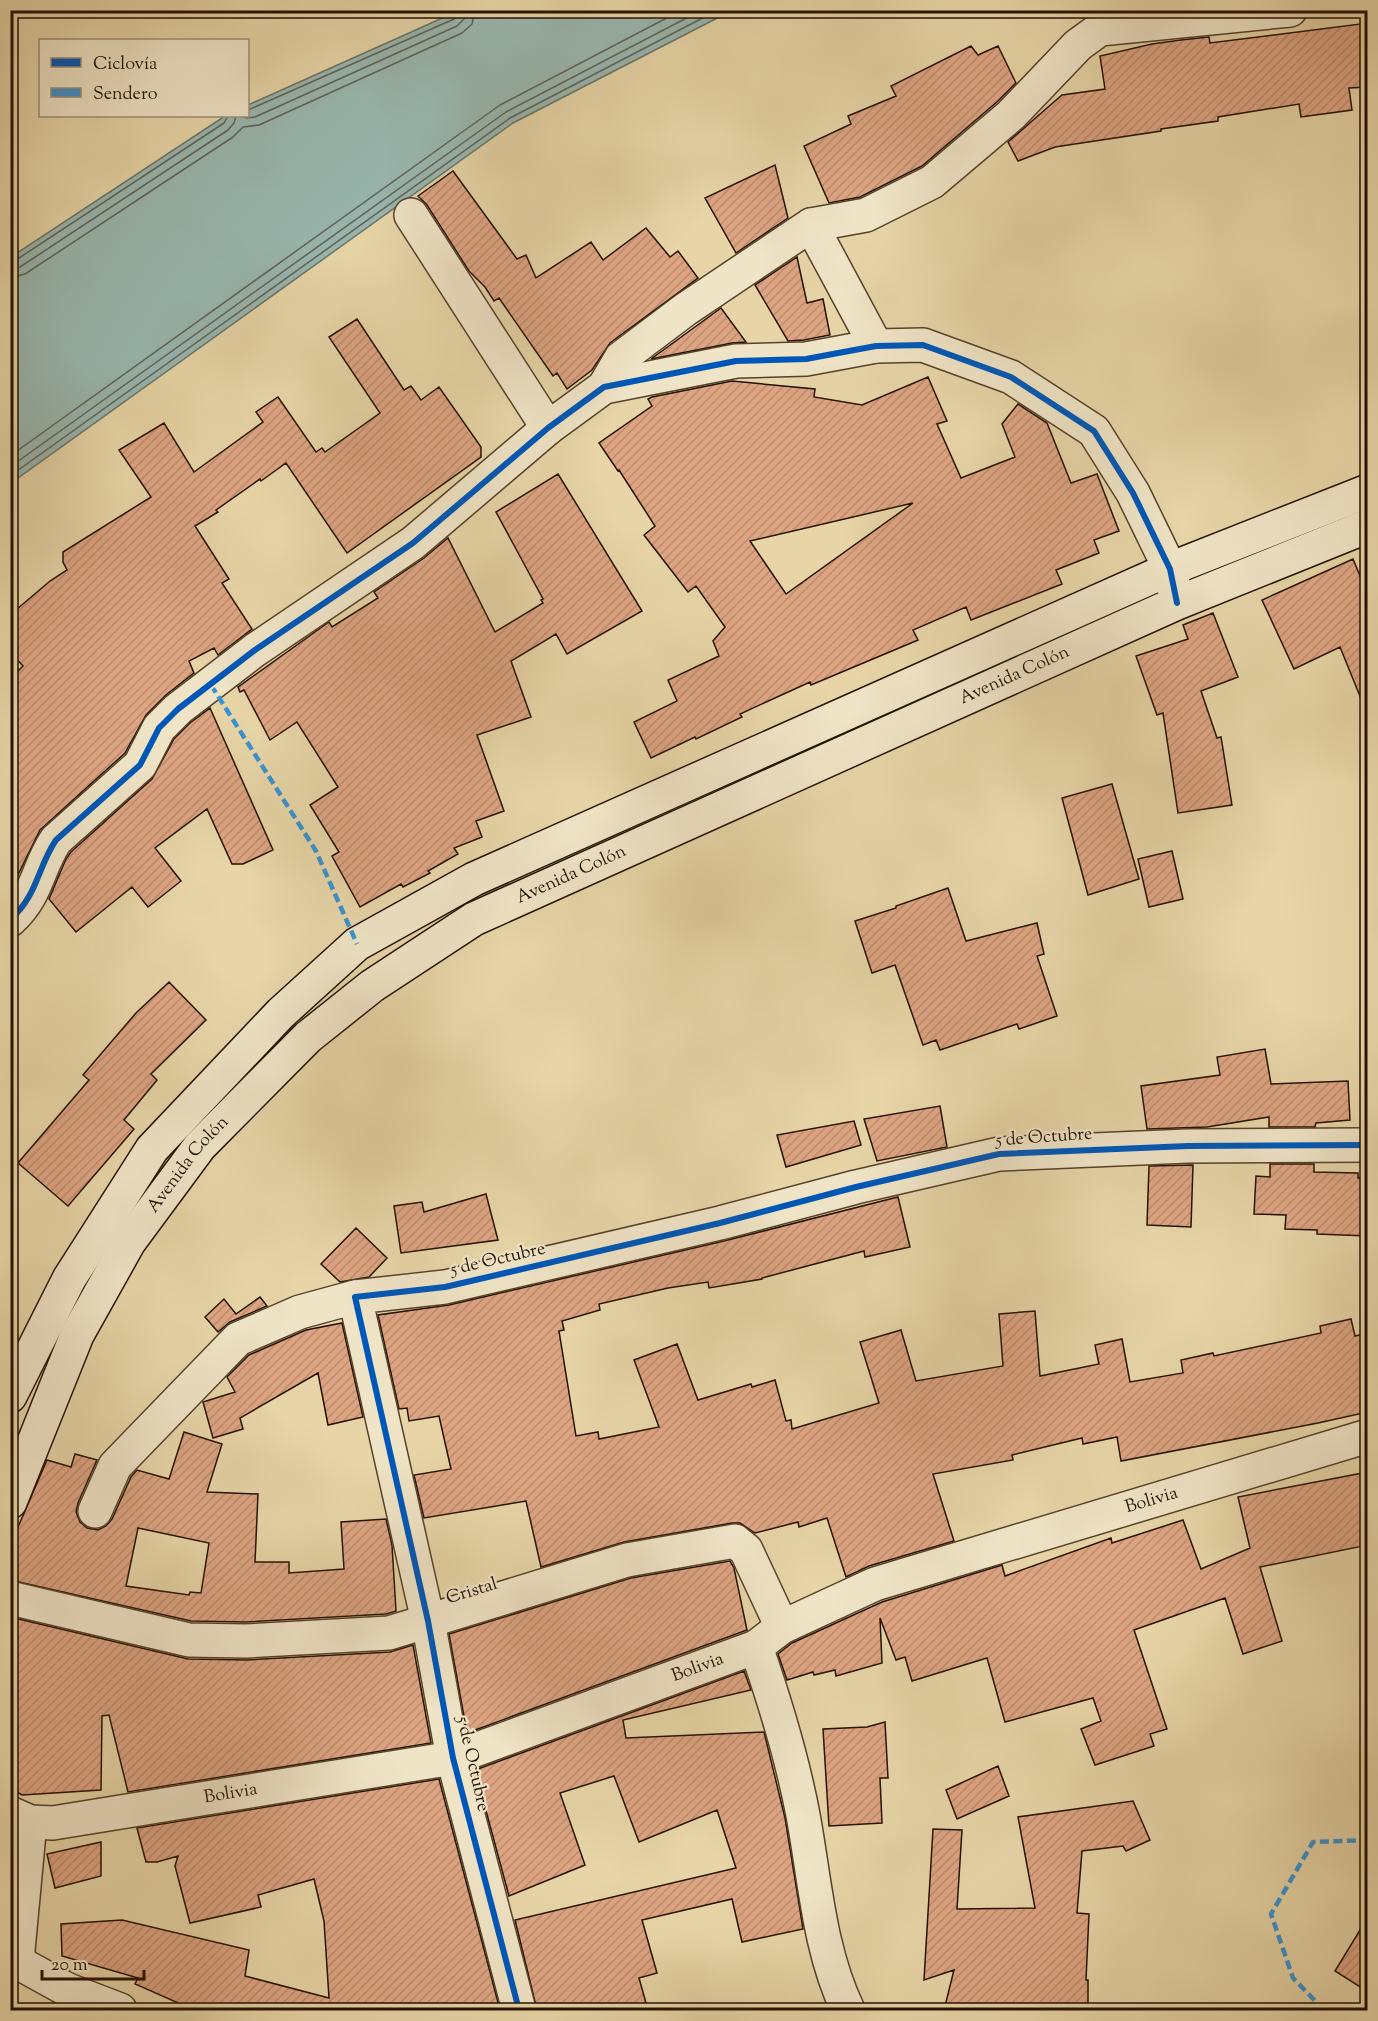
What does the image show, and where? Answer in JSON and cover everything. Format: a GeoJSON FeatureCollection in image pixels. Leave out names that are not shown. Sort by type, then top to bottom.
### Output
{"type":"FeatureCollection","features":[{"type":"Feature","properties":{"kind":"street"},"geometry":{"type":"LineString","coordinates":[[10,920],[23,908],[33,892],[47,856],[57,840],[140,765],[159,728],[178,709],[255,650],[414,543],[548,428],[604,387],[621,358],[686,309],[811,225],[866,215],[932,182],[1011,115],[1078,45],[1095,31],[1290,10]]}},
{"type":"Feature","properties":{"kind":"street"},"geometry":{"type":"LineString","coordinates":[[411,215],[548,428]]}},
{"type":"Feature","properties":{"kind":"street"},"geometry":{"type":"LineString","coordinates":[[811,225],[876,346]]}},
{"type":"Feature","properties":{"kind":"street"},"geometry":{"type":"LineString","coordinates":[[604,387],[735,361],[806,359],[876,346],[923,345],[1011,376],[1094,431],[1133,493],[1170,569],[1177,603]]}},
{"type":"Feature","properties":{"kind":"street","name":"Avenida Colón"},"geometry":{"type":"LineString","coordinates":[[10,1396],[69,1279],[152,1149],[281,1013],[357,944],[474,879],[1170,569],[1368,491]]}},
{"type":"Feature","properties":{"kind":"street","name":"Avenida Colón"},"geometry":{"type":"LineString","coordinates":[[10,1502],[77,1335],[129,1242],[200,1146],[308,1037],[372,986],[474,918],[1177,603],[1368,526]]}},
{"type":"Feature","properties":{"kind":"street","name":"5 de Octubre"},"geometry":{"type":"LineString","coordinates":[[519,2010],[453,1758],[428,1621],[355,1297],[445,1287],[720,1223],[856,1187],[999,1154],[1188,1146],[1368,1145]]}},
{"type":"Feature","properties":{"kind":"street"},"geometry":{"type":"LineString","coordinates":[[95,1511],[115,1466],[238,1339],[300,1312],[355,1297]]}},
{"type":"Feature","properties":{"kind":"street","name":"Bolivia"},"geometry":{"type":"LineString","coordinates":[[20,1817],[53,1823],[453,1758],[756,1647],[782,1627],[875,1584],[1368,1436]]}},
{"type":"Feature","properties":{"kind":"street","name":"Cristal"},"geometry":{"type":"LineString","coordinates":[[10,1599],[200,1641],[246,1641],[389,1633],[627,1560],[735,1541],[746,1550],[782,1627]]}},
{"type":"Feature","properties":{"kind":"street"},"geometry":{"type":"LineString","coordinates":[[756,1647],[779,1714],[802,1813],[820,1918],[833,1973],[848,2010]]}},
{"type":"Feature","properties":{"kind":"street"},"geometry":{"type":"LineString","coordinates":[[20,1817],[14,1959],[68,1990],[120,2010]]}},
{"type":"Feature","properties":{"kind":"water"},"geometry":{"type":"Polygon","coordinates":[[[458,11],[731,11],[513,123],[11,483],[11,257],[223,117],[249,117],[249,105],[458,11]]]}},
{"type":"Feature","properties":{"kind":"building"},"geometry":{"type":"Polygon","coordinates":[[[1368,23],[1368,87],[1349,88],[1352,110],[1301,117],[1299,104],[1218,117],[1218,121],[1055,147],[1018,161],[1008,142],[1062,95],[1105,89],[1100,56],[1181,40],[1209,37],[1210,43],[1368,23]]]}},
{"type":"Feature","properties":{"kind":"building"},"geometry":{"type":"Polygon","coordinates":[[[971,46],[978,55],[998,46],[1016,83],[922,166],[860,197],[829,203],[804,146],[851,124],[848,116],[896,96],[891,86],[971,46]]]}},
{"type":"Feature","properties":{"kind":"building"},"geometry":{"type":"Polygon","coordinates":[[[775,165],[788,218],[736,253],[705,198],[775,165]]]}},
{"type":"Feature","properties":{"kind":"building"},"geometry":{"type":"Polygon","coordinates":[[[453,171],[517,259],[526,255],[536,278],[591,242],[603,260],[646,228],[670,257],[678,251],[698,278],[610,343],[592,370],[567,389],[557,373],[553,376],[499,298],[494,301],[485,287],[469,271],[427,205],[418,196],[453,171]]]}},
{"type":"Feature","properties":{"kind":"building"},"geometry":{"type":"Polygon","coordinates":[[[797,257],[807,303],[823,299],[830,335],[788,341],[755,285],[797,257]]]}},
{"type":"Feature","properties":{"kind":"building"},"geometry":{"type":"Polygon","coordinates":[[[721,308],[746,342],[651,359],[721,308]]]}},
{"type":"Feature","properties":{"kind":"building"},"geometry":{"type":"Polygon","coordinates":[[[357,319],[404,390],[411,386],[421,400],[439,387],[481,447],[481,457],[347,553],[286,463],[195,526],[229,579],[222,583],[252,629],[218,655],[214,648],[189,661],[194,673],[167,694],[146,715],[125,753],[40,830],[10,891],[10,679],[23,666],[10,652],[10,615],[50,581],[67,570],[63,562],[63,552],[151,497],[119,450],[164,423],[194,472],[263,422],[256,412],[278,397],[316,452],[322,448],[325,452],[380,413],[329,337],[357,319]]]}},
{"type":"Feature","properties":{"kind":"building"},"geometry":{"type":"Polygon","coordinates":[[[928,377],[947,421],[937,424],[961,478],[1015,457],[1002,424],[1018,404],[1047,423],[1071,483],[1097,474],[1119,531],[1094,540],[1099,553],[1056,570],[1062,584],[971,620],[966,607],[913,630],[918,640],[811,685],[810,682],[740,714],[742,717],[696,739],[695,737],[651,758],[634,722],[677,701],[668,680],[719,656],[713,641],[725,627],[696,586],[688,592],[644,535],[655,526],[599,443],[652,406],[648,399],[652,397],[732,381],[815,389],[814,397],[862,405],[928,377]],[[913,503],[750,541],[786,594],[913,503]]]}},
{"type":"Feature","properties":{"kind":"building"},"geometry":{"type":"Polygon","coordinates":[[[558,474],[642,611],[567,654],[556,634],[511,661],[531,717],[477,735],[504,811],[476,821],[482,837],[454,848],[458,854],[428,871],[430,873],[403,887],[401,884],[360,907],[332,856],[339,852],[310,805],[338,787],[297,722],[270,740],[244,690],[240,692],[238,687],[329,622],[332,627],[378,598],[374,592],[424,558],[448,538],[495,632],[543,603],[541,600],[543,599],[496,512],[558,474]]]}},
{"type":"Feature","properties":{"kind":"building"},"geometry":{"type":"Polygon","coordinates":[[[1353,559],[1368,595],[1366,711],[1340,647],[1294,669],[1262,600],[1353,559]]]}},
{"type":"Feature","properties":{"kind":"building"},"geometry":{"type":"Polygon","coordinates":[[[1213,613],[1238,677],[1201,691],[1217,738],[1221,737],[1232,805],[1178,813],[1163,713],[1157,715],[1136,656],[1188,639],[1183,625],[1213,613]]]}},
{"type":"Feature","properties":{"kind":"building"},"geometry":{"type":"Polygon","coordinates":[[[210,708],[273,850],[243,864],[232,864],[207,809],[155,848],[181,881],[148,907],[132,887],[76,932],[49,899],[66,859],[152,779],[174,739],[210,708]]]}},
{"type":"Feature","properties":{"kind":"building"},"geometry":{"type":"Polygon","coordinates":[[[1112,784],[1139,879],[1088,895],[1062,798],[1112,784]]]}},
{"type":"Feature","properties":{"kind":"building"},"geometry":{"type":"Polygon","coordinates":[[[1172,851],[1183,899],[1149,907],[1138,859],[1172,851]]]}},
{"type":"Feature","properties":{"kind":"building"},"geometry":{"type":"Polygon","coordinates":[[[948,888],[966,941],[1037,923],[1044,954],[1037,956],[1057,1016],[1019,1029],[1017,1024],[940,1050],[936,1040],[923,1045],[895,965],[872,973],[855,921],[948,888]]]}},
{"type":"Feature","properties":{"kind":"building"},"geometry":{"type":"Polygon","coordinates":[[[169,982],[206,1020],[151,1074],[157,1080],[124,1120],[134,1129],[68,1206],[18,1163],[89,1080],[83,1075],[136,1013],[169,982]]]}},
{"type":"Feature","properties":{"kind":"building"},"geometry":{"type":"Polygon","coordinates":[[[1265,1049],[1271,1084],[1348,1081],[1350,1120],[1316,1123],[1315,1127],[1269,1127],[1269,1117],[1207,1127],[1147,1129],[1141,1086],[1220,1075],[1217,1057],[1265,1049]]]}},
{"type":"Feature","properties":{"kind":"building"},"geometry":{"type":"Polygon","coordinates":[[[940,1106],[947,1147],[877,1161],[864,1119],[940,1106]]]}},
{"type":"Feature","properties":{"kind":"building"},"geometry":{"type":"Polygon","coordinates":[[[854,1121],[861,1145],[786,1167],[777,1135],[854,1121]]]}},
{"type":"Feature","properties":{"kind":"building"},"geometry":{"type":"Polygon","coordinates":[[[1270,1164],[1314,1164],[1314,1172],[1358,1173],[1358,1178],[1368,1178],[1368,1236],[1317,1234],[1317,1230],[1285,1229],[1286,1215],[1254,1214],[1256,1176],[1270,1177],[1270,1164]]]}},
{"type":"Feature","properties":{"kind":"building"},"geometry":{"type":"Polygon","coordinates":[[[1193,1165],[1191,1227],[1147,1225],[1149,1166],[1193,1165]]]}},
{"type":"Feature","properties":{"kind":"building"},"geometry":{"type":"Polygon","coordinates":[[[486,1194],[498,1240],[401,1253],[394,1206],[422,1202],[424,1212],[486,1194]]]}},
{"type":"Feature","properties":{"kind":"building"},"geometry":{"type":"Polygon","coordinates":[[[898,1197],[910,1247],[865,1257],[864,1251],[762,1279],[709,1288],[708,1282],[668,1288],[599,1304],[600,1310],[562,1321],[564,1330],[559,1331],[576,1436],[598,1432],[599,1439],[659,1427],[634,1360],[677,1344],[698,1400],[751,1384],[752,1387],[775,1380],[786,1421],[791,1420],[792,1429],[879,1403],[860,1342],[901,1330],[916,1381],[1003,1366],[999,1314],[1035,1311],[1040,1376],[1099,1364],[1095,1345],[1122,1339],[1130,1382],[1183,1373],[1181,1360],[1213,1353],[1214,1356],[1321,1333],[1320,1326],[1351,1319],[1355,1336],[1368,1333],[1368,1412],[1121,1461],[1117,1437],[1083,1444],[1082,1438],[1012,1455],[1013,1460],[933,1474],[954,1541],[869,1566],[846,1577],[827,1518],[799,1527],[798,1522],[755,1533],[740,1523],[732,1523],[624,1542],[541,1567],[526,1501],[424,1518],[414,1475],[451,1469],[439,1416],[409,1421],[407,1408],[399,1409],[378,1315],[449,1305],[724,1241],[898,1197]]]}},
{"type":"Feature","properties":{"kind":"building"},"geometry":{"type":"Polygon","coordinates":[[[356,1228],[387,1258],[369,1277],[340,1282],[321,1264],[356,1228]]]}},
{"type":"Feature","properties":{"kind":"building"},"geometry":{"type":"Polygon","coordinates":[[[260,1297],[267,1306],[230,1322],[218,1332],[205,1317],[224,1299],[236,1314],[260,1297]]]}},
{"type":"Feature","properties":{"kind":"building"},"geometry":{"type":"Polygon","coordinates":[[[342,1323],[363,1417],[328,1425],[318,1373],[240,1418],[243,1429],[213,1438],[203,1402],[235,1392],[227,1377],[249,1355],[306,1330],[342,1323]]]}},
{"type":"Feature","properties":{"kind":"building"},"geometry":{"type":"Polygon","coordinates":[[[184,1432],[222,1444],[207,1492],[258,1494],[255,1562],[289,1562],[289,1573],[344,1569],[341,1522],[386,1519],[392,1545],[396,1611],[386,1614],[246,1622],[191,1621],[10,1580],[10,1541],[14,1526],[18,1527],[47,1460],[71,1467],[75,1454],[97,1460],[76,1512],[80,1522],[87,1528],[98,1530],[112,1519],[131,1477],[137,1470],[169,1479],[184,1432]],[[138,1528],[126,1586],[189,1595],[190,1592],[201,1593],[209,1543],[138,1528]]]}},
{"type":"Feature","properties":{"kind":"building"},"geometry":{"type":"Polygon","coordinates":[[[1368,1472],[1368,1545],[1260,1567],[1282,1641],[1243,1654],[1225,1598],[1134,1630],[1167,1729],[1150,1734],[1154,1746],[1095,1765],[1081,1729],[1101,1721],[1093,1698],[1005,1722],[987,1658],[912,1681],[905,1657],[896,1660],[880,1618],[882,1663],[836,1676],[835,1670],[814,1675],[813,1672],[787,1680],[778,1654],[792,1643],[882,1602],[1002,1565],[1005,1576],[1111,1538],[1112,1543],[1183,1520],[1201,1569],[1250,1548],[1238,1497],[1368,1472]]]}},
{"type":"Feature","properties":{"kind":"building"},"geometry":{"type":"Polygon","coordinates":[[[730,1561],[734,1568],[747,1630],[467,1733],[449,1634],[631,1578],[730,1561]]]}},
{"type":"Feature","properties":{"kind":"building"},"geometry":{"type":"Polygon","coordinates":[[[10,1617],[188,1659],[247,1660],[390,1652],[413,1645],[431,1743],[128,1792],[109,1715],[102,1716],[101,1790],[22,1795],[10,1788],[10,1617]]]}},
{"type":"Feature","properties":{"kind":"building"},"geometry":{"type":"Polygon","coordinates":[[[744,1671],[751,1690],[623,1720],[626,1738],[764,1732],[785,1818],[803,1929],[742,1942],[732,1899],[642,1920],[657,1973],[639,1978],[648,2010],[537,2010],[515,1920],[736,1868],[717,1810],[639,1842],[614,1776],[560,1793],[585,1865],[509,1896],[475,1770],[744,1671]]]}},
{"type":"Feature","properties":{"kind":"building"},"geometry":{"type":"Polygon","coordinates":[[[885,1722],[888,1778],[880,1778],[882,1823],[829,1826],[823,1729],[867,1727],[885,1722]]]}},
{"type":"Feature","properties":{"kind":"building"},"geometry":{"type":"Polygon","coordinates":[[[998,1766],[1009,1796],[957,1819],[946,1790],[998,1766]]]}},
{"type":"Feature","properties":{"kind":"building"},"geometry":{"type":"Polygon","coordinates":[[[439,1779],[500,2010],[194,2010],[135,1984],[138,1978],[62,1956],[61,1924],[122,1920],[249,1950],[245,1976],[329,1998],[324,1921],[314,1879],[258,1895],[261,1907],[190,1923],[175,1866],[178,1856],[157,1862],[146,1862],[137,1828],[439,1779]]]}},
{"type":"Feature","properties":{"kind":"building"},"geometry":{"type":"Polygon","coordinates":[[[1133,1801],[1150,1840],[1126,1851],[1123,1846],[1082,1851],[1077,1913],[1089,1914],[1086,1980],[1088,1980],[1088,2010],[944,2010],[954,1970],[924,1980],[933,1829],[962,1830],[957,1909],[1035,1908],[1018,1817],[1133,1801]]]}},
{"type":"Feature","properties":{"kind":"building"},"geometry":{"type":"Polygon","coordinates":[[[101,1842],[101,1876],[55,1888],[47,1854],[101,1842]]]}},
{"type":"Feature","properties":{"kind":"building"},"geometry":{"type":"Polygon","coordinates":[[[1368,1917],[1368,1992],[1335,1971],[1368,1917]]]}},
{"type":"Feature","properties":{"kind":"marked path"},"geometry":{"type":"LineString","coordinates":[[211,685],[316,851],[357,944]]}},
{"type":"Feature","properties":{"kind":"marked path"},"geometry":{"type":"LineString","coordinates":[[1324,2010],[1293,1978],[1271,1914],[1313,1842],[1368,1840]]}},
{"type":"Feature","properties":{"kind":"cycle path"},"geometry":{"type":"LineString","coordinates":[[10,920],[32,891],[56,840],[140,765],[159,728],[178,709],[255,650],[413,543],[548,428],[604,387],[736,361],[806,359],[876,346],[923,345],[1011,377],[1094,431],[1133,493],[1170,569],[1177,603]]}},
{"type":"Feature","properties":{"kind":"cycle path"},"geometry":{"type":"LineString","coordinates":[[519,2010],[453,1758],[428,1621],[355,1297],[445,1287],[720,1223],[856,1187],[999,1154],[1188,1146],[1368,1145]]}}]}
